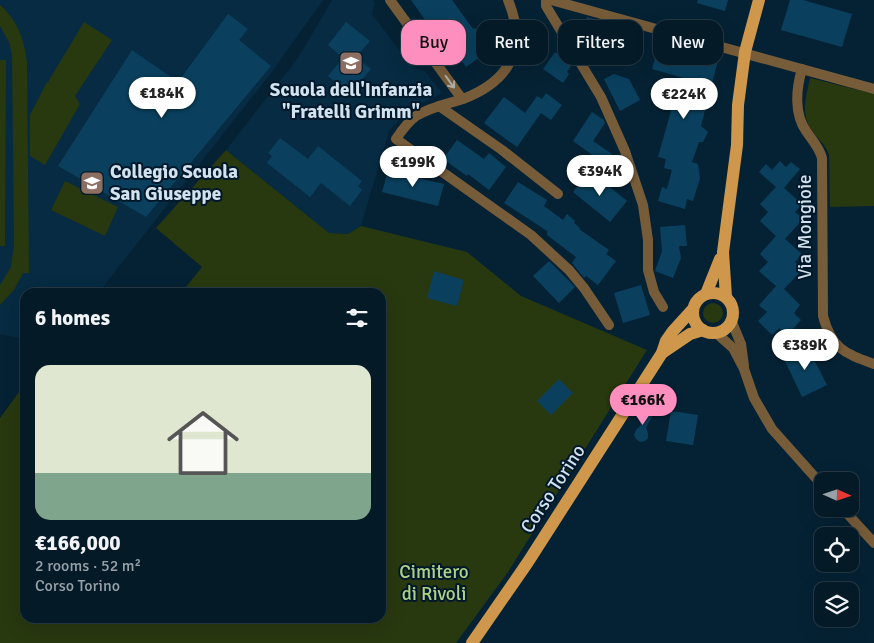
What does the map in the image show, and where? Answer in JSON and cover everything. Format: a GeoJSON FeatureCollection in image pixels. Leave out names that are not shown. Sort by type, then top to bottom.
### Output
{"type":"FeatureCollection","features":[{"type":"Feature","properties":{"kind":"main road"},"geometry":{"type":"LineString","coordinates":[[726,297],[716,293],[706,294],[697,300],[693,309],[695,322],[709,331],[726,327],[731,320],[732,309],[726,297],[723,252],[737,145],[738,104],[745,52],[759,0]]}},
{"type":"Feature","properties":{"kind":"main road"},"geometry":{"type":"LineString","coordinates":[[706,294],[723,252]]}},
{"type":"Feature","properties":{"kind":"main road","name":"Corso Torino"},"geometry":{"type":"LineString","coordinates":[[472,643],[528,562],[662,353],[666,341],[693,309]]}},
{"type":"Feature","properties":{"kind":"main road","name":"Corso Torino"},"geometry":{"type":"LineString","coordinates":[[662,353],[690,334],[709,331]]}},
{"type":"Feature","properties":{"kind":"street"},"geometry":{"type":"LineString","coordinates":[[390,0],[462,99]]}},
{"type":"Feature","properties":{"kind":"street"},"geometry":{"type":"LineString","coordinates":[[508,0],[514,13],[517,41],[507,68],[500,77],[489,86],[462,99],[439,106],[416,117],[406,125],[396,138],[531,235],[569,270],[584,288],[609,325]]}},
{"type":"Feature","properties":{"kind":"street"},"geometry":{"type":"LineString","coordinates":[[546,0],[546,6],[601,97],[625,150],[643,206],[648,240],[648,270],[654,292],[663,307]]}},
{"type":"Feature","properties":{"kind":"street"},"geometry":{"type":"LineString","coordinates":[[551,0],[874,89]]}},
{"type":"Feature","properties":{"kind":"street","name":"Via Mongioie"},"geometry":{"type":"LineString","coordinates":[[802,70],[798,93],[801,124],[820,149],[822,158],[823,316],[831,337],[838,348],[874,364]]}},
{"type":"Feature","properties":{"kind":"street"},"geometry":{"type":"LineString","coordinates":[[439,106],[502,150],[558,194]]}},
{"type":"Feature","properties":{"kind":"street"},"geometry":{"type":"LineString","coordinates":[[731,320],[742,344],[744,369]]}},
{"type":"Feature","properties":{"kind":"street"},"geometry":{"type":"LineString","coordinates":[[709,331],[733,348],[744,369],[754,398],[772,429],[814,476]]}},
{"type":"Feature","properties":{"kind":"street"},"geometry":{"type":"LineString","coordinates":[[851,518],[874,543]]}},
{"type":"Feature","properties":{"kind":"shaded area","name":"Collegio Scuola San Giuseppe"},"geometry":{"type":"Polygon","coordinates":[[[0,0],[323,0],[271,73],[102,288],[20,288],[20,338],[0,334],[0,0]]]}},
{"type":"Feature","properties":{"kind":"shaded area"},"geometry":{"type":"Polygon","coordinates":[[[332,0],[373,0],[375,4],[372,14],[401,52],[401,65],[411,65],[414,68],[425,71],[442,93],[407,111],[389,131],[361,226],[348,234],[329,233],[226,150],[298,58],[332,0]]]}},
{"type":"Feature","properties":{"kind":"green space"},"geometry":{"type":"Polygon","coordinates":[[[0,5],[16,24],[24,46],[27,62],[29,273],[23,273],[14,290],[0,305],[0,285],[11,267],[14,244],[12,55],[9,42],[0,26],[0,5]]]}},
{"type":"Feature","properties":{"kind":"green space"},"geometry":{"type":"Polygon","coordinates":[[[84,22],[112,40],[75,96],[80,104],[45,165],[30,156],[30,115],[47,82],[55,86],[48,82],[84,22]]]}},
{"type":"Feature","properties":{"kind":"green space"},"geometry":{"type":"Polygon","coordinates":[[[0,60],[6,60],[5,246],[0,246],[0,60]]]}},
{"type":"Feature","properties":{"kind":"green space"},"geometry":{"type":"Polygon","coordinates":[[[810,78],[874,94],[874,206],[830,207],[828,151],[813,132],[806,119],[805,106],[810,78]]]}},
{"type":"Feature","properties":{"kind":"green space","name":"Cimitero di Rivoli"},"geometry":{"type":"Polygon","coordinates":[[[226,150],[329,233],[348,234],[361,226],[467,252],[521,296],[647,350],[508,572],[456,643],[0,643],[0,418],[20,391],[20,623],[386,623],[386,288],[185,288],[202,267],[156,228],[226,150]]]}},
{"type":"Feature","properties":{"kind":"green space"},"geometry":{"type":"Polygon","coordinates":[[[65,181],[118,207],[105,236],[51,210],[65,181]]]}},
{"type":"Feature","properties":{"kind":"green space"},"geometry":{"type":"Polygon","coordinates":[[[713,303],[720,306],[723,313],[720,320],[713,323],[706,320],[703,313],[706,306],[713,303]]]}},
{"type":"Feature","properties":{"kind":"building"},"geometry":{"type":"Polygon","coordinates":[[[411,0],[452,0],[473,29],[476,29],[476,60],[466,67],[465,65],[466,20],[425,20],[411,0]]]}},
{"type":"Feature","properties":{"kind":"building"},"geometry":{"type":"Polygon","coordinates":[[[698,0],[728,0],[725,11],[697,3],[698,0]]]}},
{"type":"Feature","properties":{"kind":"building"},"geometry":{"type":"Polygon","coordinates":[[[790,0],[803,0],[852,14],[842,47],[781,30],[790,0]]]}},
{"type":"Feature","properties":{"kind":"building"},"geometry":{"type":"Polygon","coordinates":[[[228,14],[248,29],[239,40],[271,66],[146,217],[58,166],[132,50],[178,82],[228,14]]]}},
{"type":"Feature","properties":{"kind":"building"},"geometry":{"type":"Polygon","coordinates":[[[587,17],[598,20],[586,20],[587,17]]]}},
{"type":"Feature","properties":{"kind":"building","name":"Scuola dell'Infanzia \"Fratelli Grimm\""},"geometry":{"type":"Polygon","coordinates":[[[346,22],[370,41],[356,57],[371,69],[350,94],[328,76],[343,58],[328,45],[346,22]]]}},
{"type":"Feature","properties":{"kind":"building"},"geometry":{"type":"Polygon","coordinates":[[[555,52],[558,54],[558,65],[571,65],[567,72],[569,74],[563,83],[543,69],[548,65],[555,52]]]}},
{"type":"Feature","properties":{"kind":"building"},"geometry":{"type":"Polygon","coordinates":[[[653,65],[717,65],[701,126],[708,132],[703,142],[699,142],[692,162],[698,164],[700,178],[693,201],[687,199],[685,209],[658,201],[662,187],[667,189],[672,170],[664,168],[666,159],[658,157],[674,100],[680,102],[687,79],[652,69],[653,65]]]}},
{"type":"Feature","properties":{"kind":"building"},"geometry":{"type":"Polygon","coordinates":[[[614,74],[629,79],[640,100],[620,111],[604,79],[614,74]]]}},
{"type":"Feature","properties":{"kind":"building"},"geometry":{"type":"Polygon","coordinates":[[[546,93],[562,105],[551,120],[541,113],[517,147],[484,123],[504,97],[525,113],[537,96],[542,99],[546,93]]]}},
{"type":"Feature","properties":{"kind":"building"},"geometry":{"type":"Polygon","coordinates":[[[592,112],[604,120],[605,123],[593,141],[612,154],[605,164],[573,141],[592,112]]]}},
{"type":"Feature","properties":{"kind":"building"},"geometry":{"type":"Polygon","coordinates":[[[280,138],[308,159],[318,146],[362,181],[358,186],[362,190],[350,206],[321,183],[310,197],[267,163],[272,156],[268,153],[280,138]]]}},
{"type":"Feature","properties":{"kind":"building"},"geometry":{"type":"Polygon","coordinates":[[[457,140],[484,159],[489,153],[506,167],[489,190],[468,174],[467,176],[443,159],[457,140]]]}},
{"type":"Feature","properties":{"kind":"building"},"geometry":{"type":"Polygon","coordinates":[[[780,161],[786,167],[791,162],[800,169],[784,188],[802,204],[795,212],[803,219],[785,239],[802,254],[795,262],[803,269],[784,289],[800,305],[794,313],[801,320],[787,336],[779,328],[772,335],[758,321],[767,312],[759,305],[776,286],[759,271],[768,262],[760,254],[776,236],[760,221],[768,212],[760,204],[776,187],[759,172],[766,164],[772,170],[780,161]]]}},
{"type":"Feature","properties":{"kind":"building"},"geometry":{"type":"Polygon","coordinates":[[[388,171],[444,184],[438,206],[382,192],[388,171]]]}},
{"type":"Feature","properties":{"kind":"building"},"geometry":{"type":"Polygon","coordinates":[[[590,171],[627,201],[610,222],[573,192],[590,171]]]}},
{"type":"Feature","properties":{"kind":"building"},"geometry":{"type":"Polygon","coordinates":[[[518,182],[547,200],[544,206],[563,220],[567,214],[575,221],[574,223],[579,229],[609,250],[606,254],[616,261],[598,285],[586,276],[584,278],[572,263],[576,257],[547,235],[547,231],[504,203],[518,182]]]}},
{"type":"Feature","properties":{"kind":"building"},"geometry":{"type":"Polygon","coordinates":[[[685,225],[687,246],[679,246],[681,258],[673,278],[655,271],[662,251],[660,227],[685,225]]]}},
{"type":"Feature","properties":{"kind":"building"},"geometry":{"type":"Polygon","coordinates":[[[549,261],[575,287],[559,303],[533,276],[549,261]]]}},
{"type":"Feature","properties":{"kind":"building"},"geometry":{"type":"Polygon","coordinates":[[[434,271],[464,280],[457,306],[427,298],[434,271]]]}},
{"type":"Feature","properties":{"kind":"building"},"geometry":{"type":"Polygon","coordinates":[[[641,285],[650,315],[623,323],[614,293],[641,285]]]}},
{"type":"Feature","properties":{"kind":"building"},"geometry":{"type":"Polygon","coordinates":[[[805,346],[806,349],[808,348],[827,385],[802,397],[783,357],[805,346]]]}},
{"type":"Feature","properties":{"kind":"building"},"geometry":{"type":"Polygon","coordinates":[[[559,379],[573,393],[551,415],[537,401],[559,379]]]}},
{"type":"Feature","properties":{"kind":"building"},"geometry":{"type":"Polygon","coordinates":[[[645,410],[652,417],[646,427],[648,438],[640,442],[634,435],[641,425],[637,417],[641,411],[645,410]]]}},
{"type":"Feature","properties":{"kind":"building"},"geometry":{"type":"Polygon","coordinates":[[[671,411],[698,415],[693,445],[666,441],[671,411]]]}},
{"type":"Feature","properties":{"kind":"place","name":"Scuola dell'Infanzia \"Fratelli Grimm\""},"geometry":{"type":"Point","coordinates":[351,63]}},
{"type":"Feature","properties":{"kind":"place","name":"Collegio Scuola San Giuseppe"},"geometry":{"type":"Point","coordinates":[92,183]}}]}
